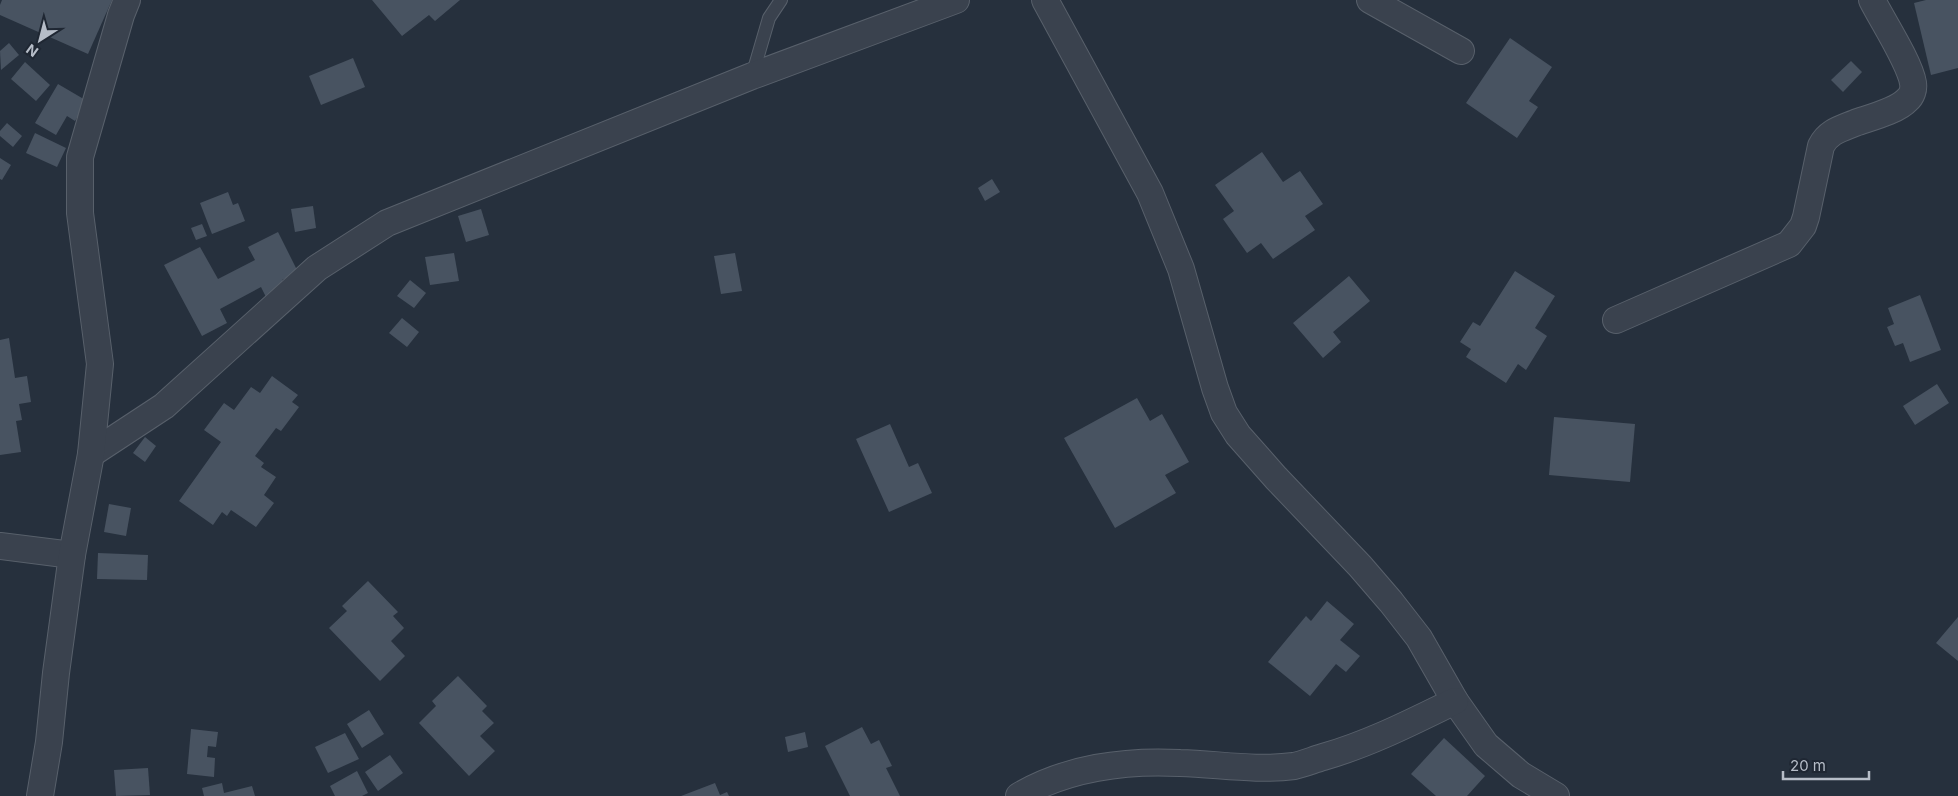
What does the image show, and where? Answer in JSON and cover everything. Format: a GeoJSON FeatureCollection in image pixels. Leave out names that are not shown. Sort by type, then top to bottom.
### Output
{"type":"FeatureCollection","features":[{"type":"Feature","properties":{"kind":"street"},"geometry":{"type":"LineString","coordinates":[[40,796],[49,742],[72,555],[92,454],[100,364],[80,212],[80,157],[127,0]]}},
{"type":"Feature","properties":{"kind":"street"},"geometry":{"type":"LineString","coordinates":[[92,454],[164,406],[317,268],[387,223],[752,76],[956,0]]}},
{"type":"Feature","properties":{"kind":"street"},"geometry":{"type":"LineString","coordinates":[[1045,0],[1150,193],[1181,269],[1224,413],[1238,435],[1391,602],[1419,638],[1455,701],[1486,745],[1521,775],[1556,796]]}},
{"type":"Feature","properties":{"kind":"street"},"geometry":{"type":"LineString","coordinates":[[1370,0],[1461,51]]}},
{"type":"Feature","properties":{"kind":"street"},"geometry":{"type":"LineString","coordinates":[[1616,320],[1789,244],[1803,226],[1824,141],[1833,132],[1896,107],[1906,102],[1911,96],[1913,80],[1906,63],[1872,0]]}},
{"type":"Feature","properties":{"kind":"street"},"geometry":{"type":"LineString","coordinates":[[0,546],[72,555]]}},
{"type":"Feature","properties":{"kind":"street"},"geometry":{"type":"LineString","coordinates":[[1019,796],[1038,784],[1070,774],[1118,764],[1177,763],[1260,768],[1295,765],[1337,753],[1389,733],[1455,701]]}},
{"type":"Feature","properties":{"kind":"lane"},"geometry":{"type":"LineString","coordinates":[[752,76],[769,18],[781,0]]}},
{"type":"Feature","properties":{"kind":"building"},"geometry":{"type":"Polygon","coordinates":[[[2,0],[112,0],[88,54],[0,15],[2,0]]]}},
{"type":"Feature","properties":{"kind":"building"},"geometry":{"type":"Polygon","coordinates":[[[372,0],[460,0],[435,21],[429,15],[402,36],[372,0]]]}},
{"type":"Feature","properties":{"kind":"building"},"geometry":{"type":"Polygon","coordinates":[[[1926,0],[1958,0],[1958,68],[1931,75],[1914,3],[1926,0]]]}},
{"type":"Feature","properties":{"kind":"building"},"geometry":{"type":"Polygon","coordinates":[[[1510,38],[1552,67],[1529,101],[1538,107],[1517,138],[1466,103],[1510,38]]]}},
{"type":"Feature","properties":{"kind":"building"},"geometry":{"type":"Polygon","coordinates":[[[9,43],[19,55],[1,70],[0,51],[9,43]]]}},
{"type":"Feature","properties":{"kind":"building"},"geometry":{"type":"Polygon","coordinates":[[[353,58],[365,87],[321,105],[309,76],[353,58]]]}},
{"type":"Feature","properties":{"kind":"building"},"geometry":{"type":"Polygon","coordinates":[[[1851,61],[1862,72],[1843,92],[1831,80],[1851,61]]]}},
{"type":"Feature","properties":{"kind":"building"},"geometry":{"type":"Polygon","coordinates":[[[25,62],[50,85],[36,101],[11,79],[25,62]]]}},
{"type":"Feature","properties":{"kind":"building"},"geometry":{"type":"Polygon","coordinates":[[[58,84],[87,101],[75,121],[67,116],[56,135],[35,123],[58,84]]]}},
{"type":"Feature","properties":{"kind":"building"},"geometry":{"type":"Polygon","coordinates":[[[7,123],[22,136],[13,147],[0,136],[0,131],[7,123]]]}},
{"type":"Feature","properties":{"kind":"building"},"geometry":{"type":"Polygon","coordinates":[[[35,133],[66,148],[57,167],[26,153],[35,133]]]}},
{"type":"Feature","properties":{"kind":"building"},"geometry":{"type":"Polygon","coordinates":[[[1262,152],[1283,182],[1300,171],[1323,204],[1305,216],[1315,230],[1273,259],[1261,243],[1247,253],[1223,219],[1234,211],[1215,185],[1262,152]]]}},
{"type":"Feature","properties":{"kind":"building"},"geometry":{"type":"Polygon","coordinates":[[[0,158],[11,165],[2,180],[0,179],[0,158]]]}},
{"type":"Feature","properties":{"kind":"building"},"geometry":{"type":"Polygon","coordinates":[[[992,179],[1000,192],[985,201],[978,188],[992,179]]]}},
{"type":"Feature","properties":{"kind":"building"},"geometry":{"type":"Polygon","coordinates":[[[228,192],[233,205],[238,203],[245,221],[212,234],[200,203],[228,192]]]}},
{"type":"Feature","properties":{"kind":"building"},"geometry":{"type":"Polygon","coordinates":[[[313,206],[316,228],[295,232],[291,209],[313,206]]]}},
{"type":"Feature","properties":{"kind":"building"},"geometry":{"type":"Polygon","coordinates":[[[481,209],[489,235],[466,242],[458,216],[481,209]]]}},
{"type":"Feature","properties":{"kind":"building"},"geometry":{"type":"Polygon","coordinates":[[[202,224],[207,236],[196,240],[191,228],[202,224]]]}},
{"type":"Feature","properties":{"kind":"building"},"geometry":{"type":"Polygon","coordinates":[[[278,232],[298,272],[282,280],[286,289],[267,299],[261,287],[220,309],[227,323],[202,336],[164,265],[200,247],[218,279],[255,260],[248,247],[278,232]]]}},
{"type":"Feature","properties":{"kind":"building"},"geometry":{"type":"Polygon","coordinates":[[[454,253],[459,281],[430,285],[425,257],[454,253]]]}},
{"type":"Feature","properties":{"kind":"building"},"geometry":{"type":"Polygon","coordinates":[[[735,253],[742,291],[721,294],[714,256],[735,253]]]}},
{"type":"Feature","properties":{"kind":"building"},"geometry":{"type":"Polygon","coordinates":[[[1515,271],[1555,296],[1535,328],[1547,336],[1526,370],[1518,364],[1506,383],[1466,357],[1471,349],[1460,342],[1473,322],[1480,326],[1515,271]]]}},
{"type":"Feature","properties":{"kind":"building"},"geometry":{"type":"Polygon","coordinates":[[[1349,276],[1370,301],[1333,332],[1341,342],[1323,358],[1293,323],[1349,276]]]}},
{"type":"Feature","properties":{"kind":"building"},"geometry":{"type":"Polygon","coordinates":[[[410,280],[426,293],[414,308],[397,296],[410,280]]]}},
{"type":"Feature","properties":{"kind":"building"},"geometry":{"type":"Polygon","coordinates":[[[1920,295],[1941,350],[1910,362],[1903,343],[1895,346],[1887,327],[1894,324],[1888,308],[1920,295]]]}},
{"type":"Feature","properties":{"kind":"building"},"geometry":{"type":"Polygon","coordinates":[[[402,318],[419,332],[407,347],[389,333],[402,318]]]}},
{"type":"Feature","properties":{"kind":"building"},"geometry":{"type":"Polygon","coordinates":[[[9,338],[15,378],[27,376],[31,402],[19,404],[22,420],[16,421],[21,452],[0,455],[0,340],[9,338]]]}},
{"type":"Feature","properties":{"kind":"building"},"geometry":{"type":"Polygon","coordinates":[[[272,376],[298,395],[292,402],[299,407],[281,431],[276,428],[255,456],[264,463],[261,467],[276,477],[264,495],[274,503],[256,527],[231,510],[227,516],[222,512],[213,525],[179,501],[221,442],[204,430],[224,403],[234,410],[251,387],[260,393],[272,376]]]}},
{"type":"Feature","properties":{"kind":"building"},"geometry":{"type":"Polygon","coordinates":[[[1937,384],[1949,403],[1915,425],[1903,406],[1937,384]]]}},
{"type":"Feature","properties":{"kind":"building"},"geometry":{"type":"Polygon","coordinates":[[[1137,398],[1150,421],[1162,414],[1189,462],[1165,475],[1176,493],[1115,528],[1064,438],[1137,398]]]}},
{"type":"Feature","properties":{"kind":"building"},"geometry":{"type":"Polygon","coordinates":[[[1554,417],[1635,424],[1630,482],[1549,475],[1554,417]]]}},
{"type":"Feature","properties":{"kind":"building"},"geometry":{"type":"Polygon","coordinates":[[[890,424],[909,467],[918,463],[932,493],[889,512],[856,439],[890,424]]]}},
{"type":"Feature","properties":{"kind":"building"},"geometry":{"type":"Polygon","coordinates":[[[145,437],[156,446],[145,462],[133,453],[145,437]]]}},
{"type":"Feature","properties":{"kind":"building"},"geometry":{"type":"Polygon","coordinates":[[[109,504],[131,508],[126,536],[104,532],[109,504]]]}},
{"type":"Feature","properties":{"kind":"building"},"geometry":{"type":"Polygon","coordinates":[[[98,553],[148,555],[147,580],[97,579],[98,553]]]}},
{"type":"Feature","properties":{"kind":"building"},"geometry":{"type":"Polygon","coordinates":[[[368,581],[398,612],[393,616],[404,628],[391,641],[405,656],[380,681],[329,628],[347,611],[342,606],[368,581]]]}},
{"type":"Feature","properties":{"kind":"building"},"geometry":{"type":"Polygon","coordinates":[[[1327,601],[1354,624],[1340,640],[1360,656],[1346,672],[1336,664],[1310,696],[1268,662],[1306,616],[1311,621],[1327,601]]]}},
{"type":"Feature","properties":{"kind":"building"},"geometry":{"type":"Polygon","coordinates":[[[1958,617],[1958,661],[1936,643],[1958,617]]]}},
{"type":"Feature","properties":{"kind":"building"},"geometry":{"type":"Polygon","coordinates":[[[458,676],[487,706],[482,711],[494,723],[480,736],[495,751],[469,776],[419,723],[436,706],[432,701],[458,676]]]}},
{"type":"Feature","properties":{"kind":"building"},"geometry":{"type":"Polygon","coordinates":[[[369,710],[384,734],[362,748],[347,724],[369,710]]]}},
{"type":"Feature","properties":{"kind":"building"},"geometry":{"type":"Polygon","coordinates":[[[862,727],[871,744],[879,740],[892,766],[886,768],[900,796],[850,796],[825,746],[862,727]]]}},
{"type":"Feature","properties":{"kind":"building"},"geometry":{"type":"Polygon","coordinates":[[[191,729],[218,732],[216,747],[208,746],[207,757],[215,758],[214,777],[187,774],[191,729]]]}},
{"type":"Feature","properties":{"kind":"building"},"geometry":{"type":"Polygon","coordinates":[[[805,732],[808,747],[788,752],[785,737],[805,732]]]}},
{"type":"Feature","properties":{"kind":"building"},"geometry":{"type":"Polygon","coordinates":[[[345,733],[359,759],[328,773],[315,747],[345,733]]]}},
{"type":"Feature","properties":{"kind":"building"},"geometry":{"type":"Polygon","coordinates":[[[1444,738],[1485,776],[1467,796],[1436,796],[1411,774],[1444,738]]]}},
{"type":"Feature","properties":{"kind":"building"},"geometry":{"type":"Polygon","coordinates":[[[390,755],[403,773],[378,791],[365,772],[390,755]]]}},
{"type":"Feature","properties":{"kind":"building"},"geometry":{"type":"Polygon","coordinates":[[[148,768],[150,795],[116,796],[114,770],[148,768]]]}},
{"type":"Feature","properties":{"kind":"building"},"geometry":{"type":"Polygon","coordinates":[[[357,771],[368,793],[362,796],[335,796],[330,786],[357,771]]]}},
{"type":"Feature","properties":{"kind":"building"},"geometry":{"type":"Polygon","coordinates":[[[222,783],[224,793],[252,786],[255,796],[204,796],[202,788],[222,783]]]}},
{"type":"Feature","properties":{"kind":"building"},"geometry":{"type":"Polygon","coordinates":[[[715,783],[720,795],[727,792],[729,796],[681,796],[715,783]]]}}]}
